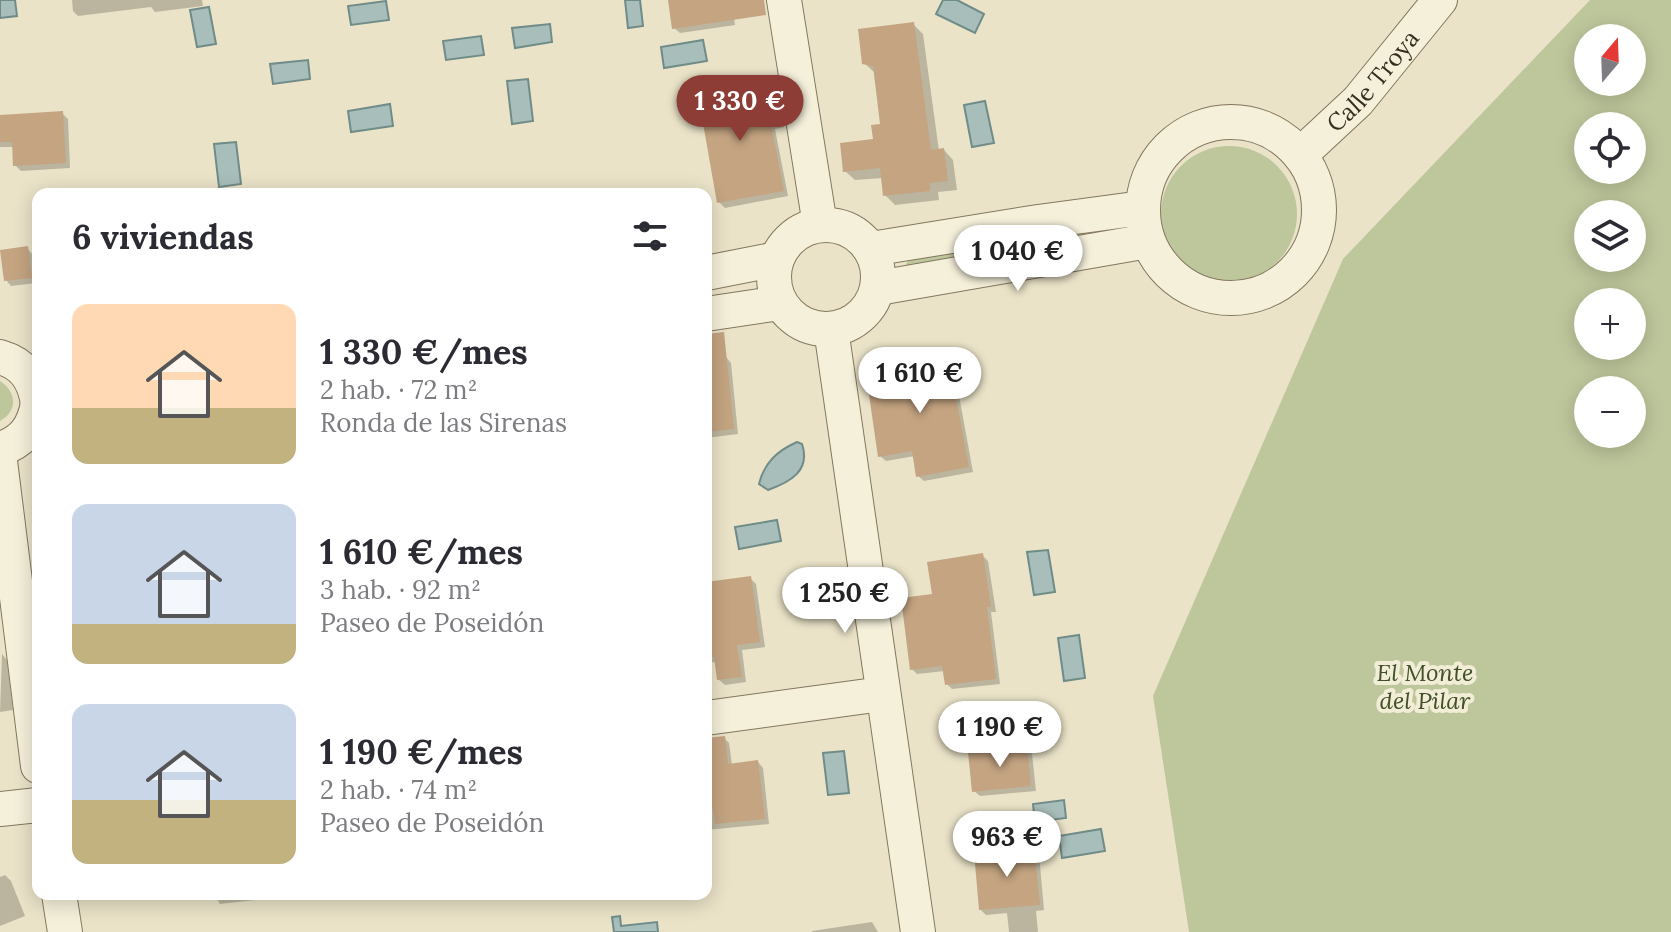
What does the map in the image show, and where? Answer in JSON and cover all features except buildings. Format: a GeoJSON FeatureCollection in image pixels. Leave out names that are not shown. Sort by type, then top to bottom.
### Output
{"type":"FeatureCollection","features":[{"type":"Feature","properties":{"kind":"street"},"geometry":{"type":"LineString","coordinates":[[784,0],[820,225]]}},
{"type":"Feature","properties":{"kind":"street","name":"Calle Troya"},"geometry":{"type":"LineString","coordinates":[[1300,155],[1358,101],[1440,0]]}},
{"type":"Feature","properties":{"kind":"street"},"geometry":{"type":"LineString","coordinates":[[1229,122],[1256,125],[1280,137],[1300,155],[1313,178],[1319,204],[1317,231],[1307,255],[1291,276],[1268,291],[1243,298],[1213,297],[1185,286],[1163,267],[1145,225],[1147,182],[1160,158],[1179,139],[1202,127],[1229,122]]}},
{"type":"Feature","properties":{"kind":"street"},"geometry":{"type":"LineString","coordinates":[[871,249],[1038,222],[1145,225]]}},
{"type":"Feature","properties":{"kind":"street"},"geometry":{"type":"LineString","coordinates":[[835,225],[849,229],[871,249],[877,261],[878,288],[872,304],[862,316],[847,325],[816,329],[790,315],[780,303],[775,289],[777,259],[793,236],[806,228],[835,225]]}},
{"type":"Feature","properties":{"kind":"street"},"geometry":{"type":"LineString","coordinates":[[878,288],[1145,225]]}},
{"type":"Feature","properties":{"kind":"street"},"geometry":{"type":"LineString","coordinates":[[712,272],[777,259]]}},
{"type":"Feature","properties":{"kind":"street"},"geometry":{"type":"LineString","coordinates":[[712,313],[780,303]]}},
{"type":"Feature","properties":{"kind":"street"},"geometry":{"type":"LineString","coordinates":[[831,329],[918,932]]}},
{"type":"Feature","properties":{"kind":"street"},"geometry":{"type":"LineString","coordinates":[[0,357],[21,366],[32,389]]}},
{"type":"Feature","properties":{"kind":"street"},"geometry":{"type":"LineString","coordinates":[[0,449],[22,438],[32,409]]}},
{"type":"Feature","properties":{"kind":"street"},"geometry":{"type":"LineString","coordinates":[[0,461],[32,718]]}},
{"type":"Feature","properties":{"kind":"street"},"geometry":{"type":"LineString","coordinates":[[712,717],[882,694]]}},
{"type":"Feature","properties":{"kind":"street"},"geometry":{"type":"LineString","coordinates":[[0,809],[32,806]]}},
{"type":"Feature","properties":{"kind":"street"},"geometry":{"type":"LineString","coordinates":[[60,900],[65,932]]}},
{"type":"Feature","properties":{"kind":"green space","name":"El Monte del Pilar"},"geometry":{"type":"Polygon","coordinates":[[[1590,0],[1671,0],[1671,932],[1189,932],[1153,696],[1343,259],[1590,0]]]}},
{"type":"Feature","properties":{"kind":"green space"},"geometry":{"type":"Polygon","coordinates":[[[1229,146],[1255,151],[1277,166],[1292,188],[1297,214],[1292,240],[1277,262],[1255,277],[1229,282],[1203,277],[1181,262],[1166,240],[1161,214],[1166,188],[1181,166],[1203,151],[1229,146]]]}},
{"type":"Feature","properties":{"kind":"green space"},"geometry":{"type":"Polygon","coordinates":[[[1123,226],[1123,231],[907,267],[906,264],[910,258],[1123,226]]]}},
{"type":"Feature","properties":{"kind":"green space"},"geometry":{"type":"Polygon","coordinates":[[[0,381],[10,390],[13,401],[10,412],[0,421],[0,381]]]}},
{"type":"Feature","properties":{"kind":"water"},"geometry":{"type":"Polygon","coordinates":[[[0,0],[15,0],[17,16],[0,18],[0,0]]]}},
{"type":"Feature","properties":{"kind":"water"},"geometry":{"type":"Polygon","coordinates":[[[625,0],[640,0],[643,26],[628,28],[625,0]]]}},
{"type":"Feature","properties":{"kind":"water"},"geometry":{"type":"Polygon","coordinates":[[[943,0],[957,0],[984,14],[975,33],[936,14],[943,0]]]}},
{"type":"Feature","properties":{"kind":"water"},"geometry":{"type":"Polygon","coordinates":[[[386,1],[389,20],[351,25],[348,6],[386,1]]]}},
{"type":"Feature","properties":{"kind":"water"},"geometry":{"type":"Polygon","coordinates":[[[209,7],[216,44],[197,47],[190,10],[209,7]]]}},
{"type":"Feature","properties":{"kind":"water"},"geometry":{"type":"Polygon","coordinates":[[[550,24],[552,42],[515,48],[512,28],[550,24]]]}},
{"type":"Feature","properties":{"kind":"water"},"geometry":{"type":"Polygon","coordinates":[[[481,36],[484,55],[446,60],[443,41],[481,36]]]}},
{"type":"Feature","properties":{"kind":"water"},"geometry":{"type":"Polygon","coordinates":[[[703,40],[707,61],[664,68],[661,47],[703,40]]]}},
{"type":"Feature","properties":{"kind":"water"},"geometry":{"type":"Polygon","coordinates":[[[308,60],[310,79],[273,84],[270,64],[308,60]]]}},
{"type":"Feature","properties":{"kind":"water"},"geometry":{"type":"Polygon","coordinates":[[[528,79],[533,121],[512,124],[507,81],[528,79]]]}},
{"type":"Feature","properties":{"kind":"water"},"geometry":{"type":"Polygon","coordinates":[[[985,101],[994,143],[972,147],[964,105],[985,101]]]}},
{"type":"Feature","properties":{"kind":"water"},"geometry":{"type":"Polygon","coordinates":[[[390,104],[393,126],[351,132],[348,111],[390,104]]]}},
{"type":"Feature","properties":{"kind":"water"},"geometry":{"type":"Polygon","coordinates":[[[236,142],[241,184],[219,187],[214,144],[236,142]]]}},
{"type":"Feature","properties":{"kind":"water"},"geometry":{"type":"Polygon","coordinates":[[[797,442],[802,444],[804,461],[797,474],[768,490],[759,484],[772,458],[797,442]]]}},
{"type":"Feature","properties":{"kind":"water"},"geometry":{"type":"Polygon","coordinates":[[[777,520],[781,541],[739,549],[735,527],[777,520]]]}},
{"type":"Feature","properties":{"kind":"water"},"geometry":{"type":"Polygon","coordinates":[[[1048,550],[1055,592],[1034,595],[1027,552],[1048,550]]]}},
{"type":"Feature","properties":{"kind":"water"},"geometry":{"type":"Polygon","coordinates":[[[1079,635],[1085,678],[1064,681],[1058,638],[1079,635]]]}},
{"type":"Feature","properties":{"kind":"water"},"geometry":{"type":"Polygon","coordinates":[[[844,751],[849,793],[828,795],[823,753],[844,751]]]}},
{"type":"Feature","properties":{"kind":"water"},"geometry":{"type":"Polygon","coordinates":[[[1064,800],[1066,818],[1035,822],[1033,804],[1064,800]]]}},
{"type":"Feature","properties":{"kind":"water"},"geometry":{"type":"Polygon","coordinates":[[[1101,829],[1105,851],[1062,858],[1059,836],[1101,829]]]}},
{"type":"Feature","properties":{"kind":"water"},"geometry":{"type":"Polygon","coordinates":[[[620,916],[621,926],[657,922],[658,932],[614,932],[612,917],[620,916]]]}}]}
